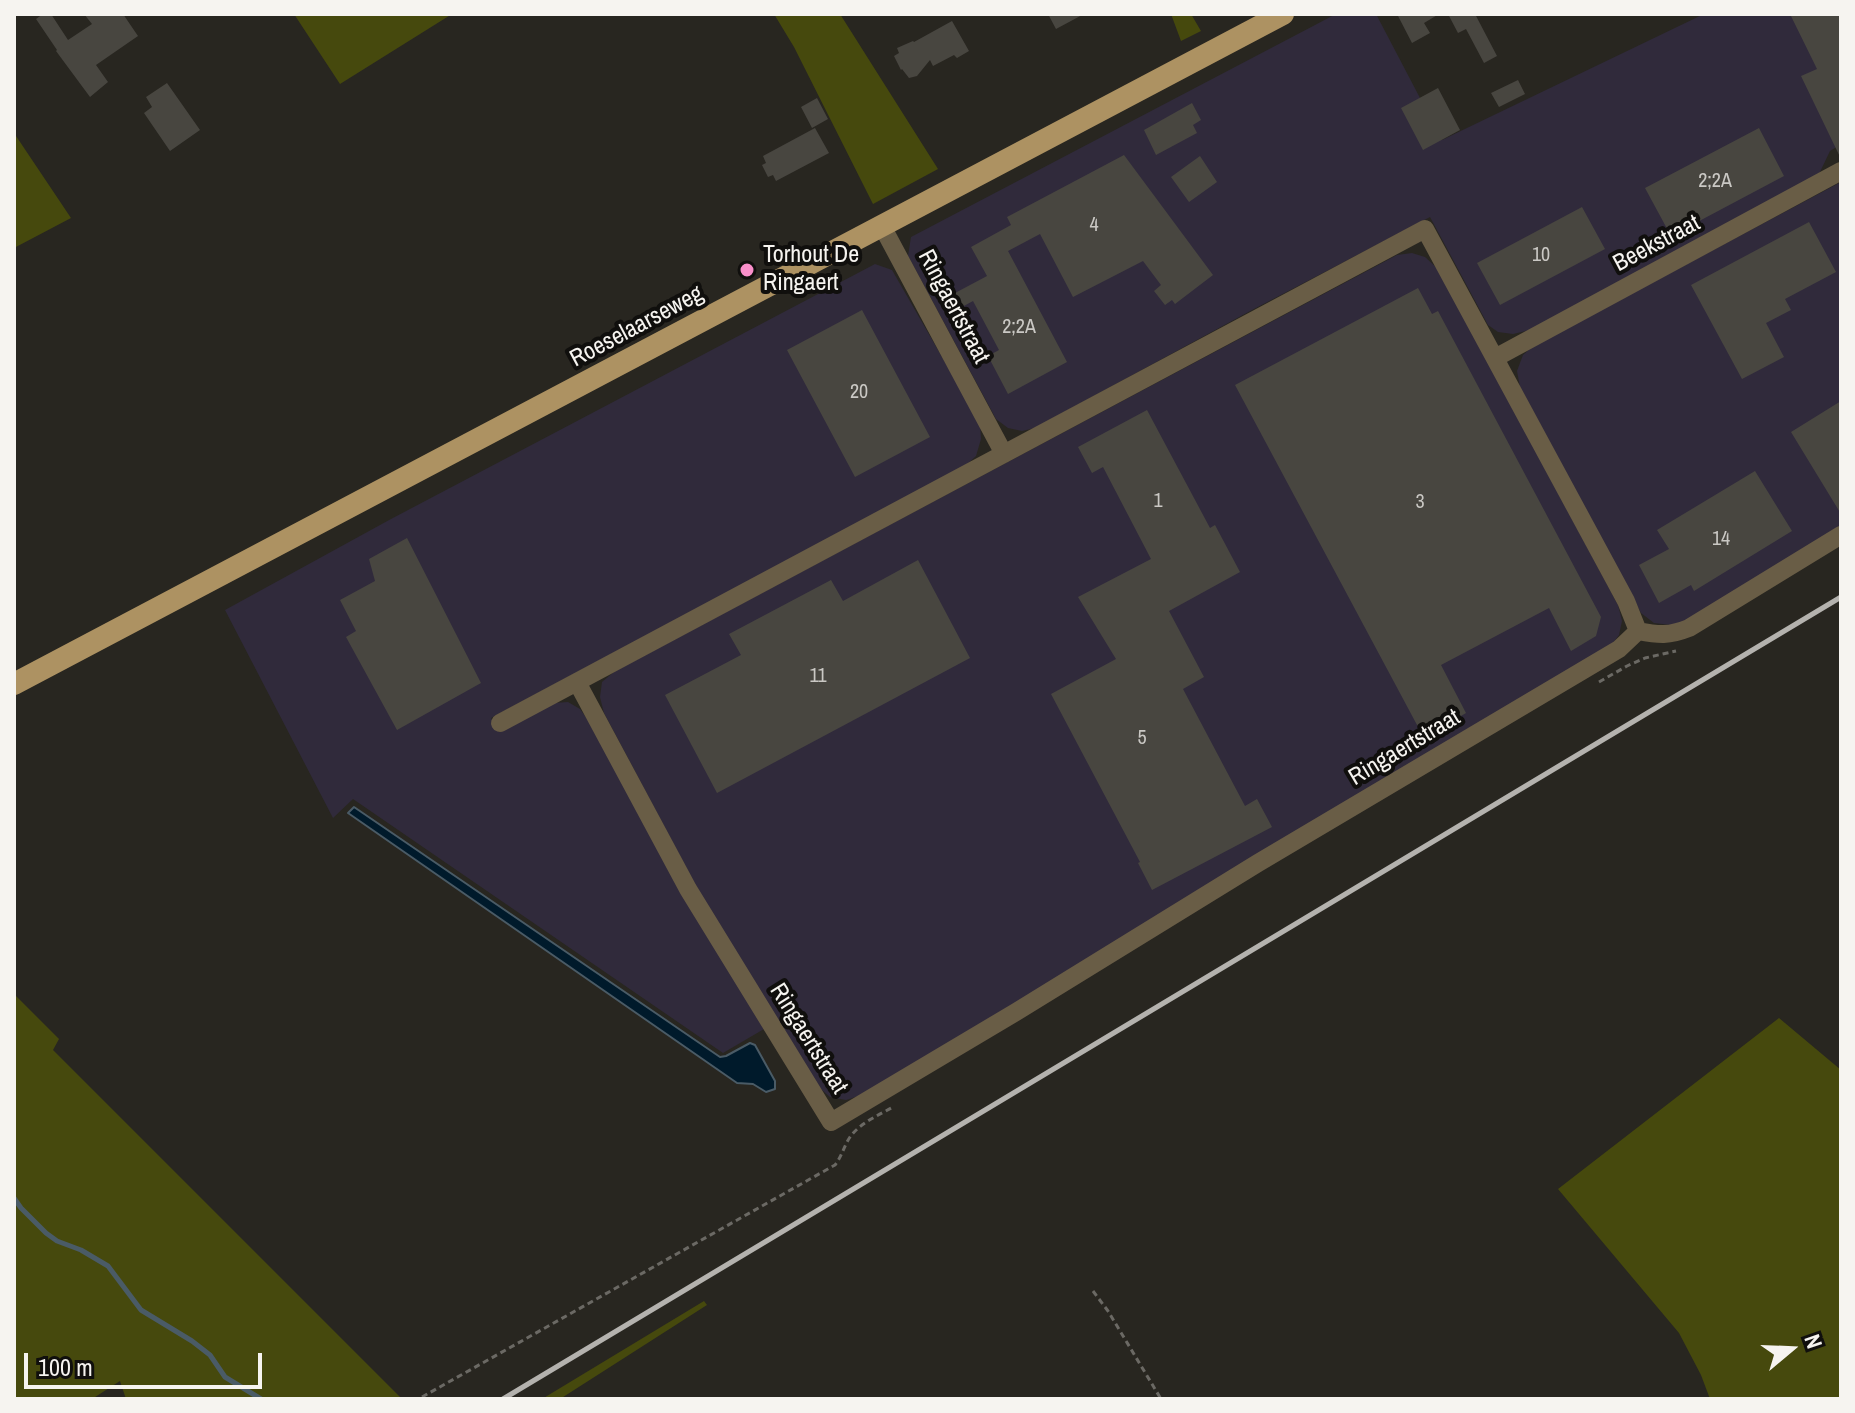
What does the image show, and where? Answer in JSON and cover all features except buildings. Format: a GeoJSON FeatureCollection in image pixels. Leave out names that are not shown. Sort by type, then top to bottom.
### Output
{"type":"FeatureCollection","features":[{"type":"Feature","properties":{"kind":"main road","name":"Roeselaarseweg"},"geometry":{"type":"LineString","coordinates":[[14,684],[1283,14]]}},
{"type":"Feature","properties":{"kind":"street","name":"Beekstraat"},"geometry":{"type":"LineString","coordinates":[[1495,358],[1841,171]]}},
{"type":"Feature","properties":{"kind":"street","name":"Ringaertstraat"},"geometry":{"type":"LineString","coordinates":[[882,226],[1004,454]]}},
{"type":"Feature","properties":{"kind":"street"},"geometry":{"type":"LineString","coordinates":[[500,723],[1425,229],[1626,601],[1638,631],[1657,635],[1674,634],[1689,628],[1841,535]]}},
{"type":"Feature","properties":{"kind":"street","name":"Ringaertstraat"},"geometry":{"type":"LineString","coordinates":[[577,682],[688,889],[831,1122],[1619,649],[1638,631]]}},
{"type":"Feature","properties":{"kind":"path"},"geometry":{"type":"LineString","coordinates":[[1601,681],[1645,658],[1681,649]]}},
{"type":"Feature","properties":{"kind":"path"},"geometry":{"type":"LineString","coordinates":[[422,1397],[835,1165],[852,1134],[903,1101]]}},
{"type":"Feature","properties":{"kind":"path"},"geometry":{"type":"LineString","coordinates":[[1093,1291],[1161,1399]]}},
{"type":"Feature","properties":{"kind":"shaded area"},"geometry":{"type":"Polygon","coordinates":[[[294,14],[452,14],[340,84],[294,14]]]}},
{"type":"Feature","properties":{"kind":"shaded area"},"geometry":{"type":"Polygon","coordinates":[[[774,14],[840,14],[938,169],[873,204],[794,47],[774,14]]]}},
{"type":"Feature","properties":{"kind":"shaded area"},"geometry":{"type":"Polygon","coordinates":[[[1171,14],[1191,14],[1201,31],[1181,41],[1171,14]]]}},
{"type":"Feature","properties":{"kind":"shaded area"},"geometry":{"type":"Polygon","coordinates":[[[1336,14],[1376,14],[1442,140],[1704,14],[1841,14],[1841,144],[1830,151],[1819,174],[1530,330],[1513,334],[1498,332],[1488,325],[1430,217],[1035,428],[1022,431],[1008,428],[996,419],[908,256],[911,237],[1336,14]]]}},
{"type":"Feature","properties":{"kind":"shaded area"},"geometry":{"type":"Polygon","coordinates":[[[14,133],[71,218],[14,248],[14,133]]]}},
{"type":"Feature","properties":{"kind":"shaded area"},"geometry":{"type":"Polygon","coordinates":[[[1841,182],[1841,527],[1686,621],[1671,625],[1654,623],[1641,613],[1520,387],[1517,371],[1523,355],[1533,346],[1841,182]]]}},
{"type":"Feature","properties":{"kind":"shaded area"},"geometry":{"type":"Polygon","coordinates":[[[1412,253],[1425,257],[1439,270],[1618,605],[1622,621],[1619,635],[1609,648],[862,1095],[846,1100],[830,1097],[815,1084],[696,886],[604,713],[600,697],[602,682],[615,671],[1397,255],[1412,253]]]}},
{"type":"Feature","properties":{"kind":"shaded area"},"geometry":{"type":"Polygon","coordinates":[[[875,264],[892,270],[980,423],[981,439],[976,456],[964,467],[491,718],[499,732],[554,703],[568,702],[580,709],[588,720],[764,1029],[723,1053],[353,799],[333,818],[225,610],[875,264]]]}},
{"type":"Feature","properties":{"kind":"shaded area"},"geometry":{"type":"Polygon","coordinates":[[[14,994],[59,1039],[53,1050],[401,1398],[126,1399],[120,1381],[92,1399],[14,1399],[14,994]]]}},
{"type":"Feature","properties":{"kind":"shaded area"},"geometry":{"type":"Polygon","coordinates":[[[1779,1018],[1841,1070],[1841,1399],[1710,1399],[1679,1333],[1558,1189],[1779,1018]]]}},
{"type":"Feature","properties":{"kind":"shaded area"},"geometry":{"type":"Polygon","coordinates":[[[704,1301],[707,1305],[560,1399],[542,1399],[704,1301]]]}},
{"type":"Feature","properties":{"kind":"water"},"geometry":{"type":"Polygon","coordinates":[[[354,807],[720,1057],[750,1043],[755,1045],[775,1081],[775,1089],[766,1092],[753,1084],[737,1083],[348,813],[354,807]]]}},
{"type":"Feature","properties":{"kind":"waterway"},"geometry":{"type":"LineString","coordinates":[[14,1198],[46,1233],[108,1266],[141,1310],[192,1341],[210,1355],[225,1377],[261,1399]]}},
{"type":"Feature","properties":{"kind":"railway"},"geometry":{"type":"LineString","coordinates":[[503,1399],[1841,597]]}},
{"type":"Feature","properties":{"kind":"place","name":"Torhout De Ringaert"},"geometry":{"type":"Point","coordinates":[747,270]}}]}
